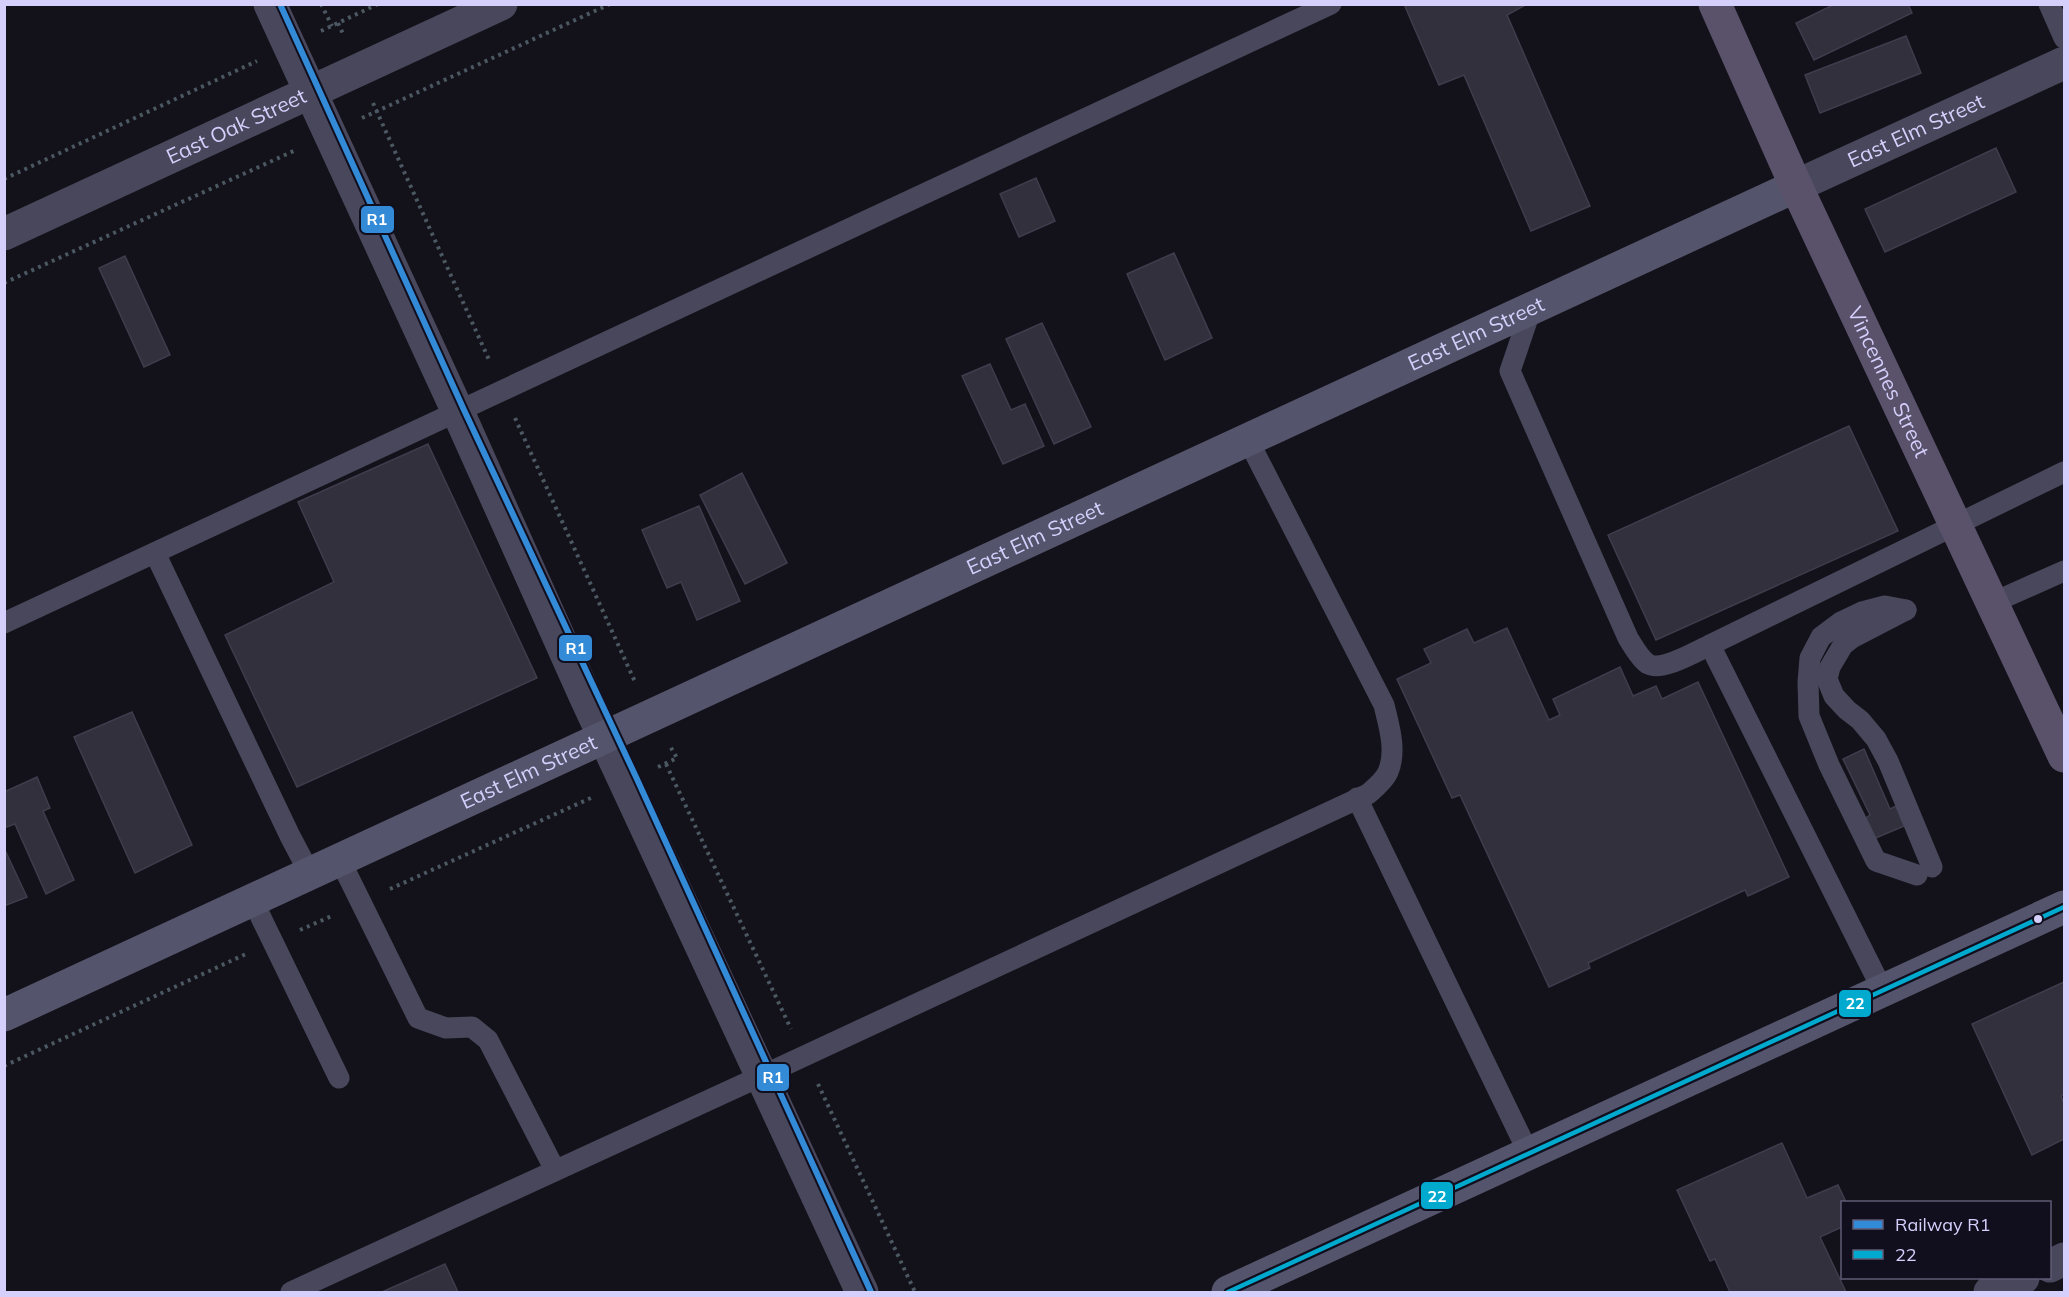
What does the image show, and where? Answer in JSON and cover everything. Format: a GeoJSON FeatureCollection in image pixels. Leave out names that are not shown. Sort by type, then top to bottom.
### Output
{"type":"FeatureCollection","features":[{"type":"Feature","properties":{"kind":"main road","name":"Vincennes Street"},"geometry":{"type":"LineString","coordinates":[[1715,4],[1796,186],[2064,756]]}},
{"type":"Feature","properties":{"kind":"main road","name":"East Elm Street"},"geometry":{"type":"LineString","coordinates":[[4,1015],[1796,186]]}},
{"type":"Feature","properties":{"kind":"main road"},"geometry":{"type":"LineString","coordinates":[[1228,1293],[2064,907]]}},
{"type":"Feature","properties":{"kind":"street"},"geometry":{"type":"LineString","coordinates":[[270,4],[458,412],[586,698],[862,1293]]}},
{"type":"Feature","properties":{"kind":"street","name":"East Oak Street"},"geometry":{"type":"LineString","coordinates":[[4,234],[501,4]]}},
{"type":"Feature","properties":{"kind":"street","name":"East Elm Street"},"geometry":{"type":"LineString","coordinates":[[1796,186],[2064,63]]}},
{"type":"Feature","properties":{"kind":"street"},"geometry":{"type":"LineString","coordinates":[[1990,1293],[2022,1279]]}},
{"type":"Feature","properties":{"kind":"lane"},"geometry":{"type":"LineString","coordinates":[[4,623],[1331,4]]}},
{"type":"Feature","properties":{"kind":"lane"},"geometry":{"type":"LineString","coordinates":[[2049,4],[2064,38]]}},
{"type":"Feature","properties":{"kind":"lane"},"geometry":{"type":"LineString","coordinates":[[1532,309],[1510,371],[1628,638],[1646,663],[1652,666],[1672,663],[2064,472]]}},
{"type":"Feature","properties":{"kind":"lane"},"geometry":{"type":"LineString","coordinates":[[291,1293],[1368,794],[1388,773],[1392,737],[1383,705],[1248,440]]}},
{"type":"Feature","properties":{"kind":"lane"},"geometry":{"type":"LineString","coordinates":[[155,553],[310,874]]}},
{"type":"Feature","properties":{"kind":"lane"},"geometry":{"type":"LineString","coordinates":[[1992,603],[2064,571]]}},
{"type":"Feature","properties":{"kind":"lane"},"geometry":{"type":"LineString","coordinates":[[1885,606],[1906,610],[1843,645],[1830,667],[1827,679],[1834,696],[1860,720],[1880,746],[1888,761],[1924,871],[1876,861],[1829,765],[1809,716],[1810,658],[1821,637],[1841,622],[1862,612],[1885,606]]}},
{"type":"Feature","properties":{"kind":"lane"},"geometry":{"type":"LineString","coordinates":[[1710,645],[1883,991]]}},
{"type":"Feature","properties":{"kind":"lane"},"geometry":{"type":"LineString","coordinates":[[1357,798],[1529,1154]]}},
{"type":"Feature","properties":{"kind":"lane"},"geometry":{"type":"LineString","coordinates":[[340,860],[418,1018],[446,1028],[472,1026],[488,1040],[555,1170]]}},
{"type":"Feature","properties":{"kind":"lane"},"geometry":{"type":"LineString","coordinates":[[253,901],[339,1078]]}},
{"type":"Feature","properties":{"kind":"path"},"geometry":{"type":"LineString","coordinates":[[321,4],[332,26]]}},
{"type":"Feature","properties":{"kind":"path"},"geometry":{"type":"LineString","coordinates":[[4,179],[378,4]]}},
{"type":"Feature","properties":{"kind":"path"},"geometry":{"type":"LineString","coordinates":[[4,1066],[600,794]]}},
{"type":"Feature","properties":{"kind":"building"},"geometry":{"type":"Polygon","coordinates":[[[1404,4],[1527,4],[1507,15],[1590,206],[1531,231],[1464,75],[1439,85],[1404,4]]]}},
{"type":"Feature","properties":{"kind":"building"},"geometry":{"type":"Polygon","coordinates":[[[1835,4],[1908,4],[1912,13],[1814,60],[1796,23],[1835,4]]]}},
{"type":"Feature","properties":{"kind":"building"},"geometry":{"type":"Polygon","coordinates":[[[1906,36],[1921,73],[1820,113],[1805,75],[1906,36]]]}},
{"type":"Feature","properties":{"kind":"building"},"geometry":{"type":"Polygon","coordinates":[[[1996,148],[2016,192],[1885,252],[1865,209],[1996,148]]]}},
{"type":"Feature","properties":{"kind":"building"},"geometry":{"type":"Polygon","coordinates":[[[1036,178],[1055,221],[1019,237],[1000,194],[1036,178]]]}},
{"type":"Feature","properties":{"kind":"building"},"geometry":{"type":"Polygon","coordinates":[[[1174,253],[1212,338],[1165,360],[1127,274],[1174,253]]]}},
{"type":"Feature","properties":{"kind":"building"},"geometry":{"type":"Polygon","coordinates":[[[125,256],[170,355],[144,367],[99,268],[125,256]]]}},
{"type":"Feature","properties":{"kind":"building"},"geometry":{"type":"Polygon","coordinates":[[[1042,323],[1091,427],[1054,444],[1006,339],[1042,323]]]}},
{"type":"Feature","properties":{"kind":"building"},"geometry":{"type":"Polygon","coordinates":[[[990,364],[1011,410],[1025,404],[1044,446],[1003,464],[962,376],[990,364]]]}},
{"type":"Feature","properties":{"kind":"building"},"geometry":{"type":"Polygon","coordinates":[[[1849,426],[1898,531],[1656,640],[1608,535],[1849,426]]]}},
{"type":"Feature","properties":{"kind":"building"},"geometry":{"type":"Polygon","coordinates":[[[428,444],[537,678],[297,787],[225,635],[334,582],[298,502],[428,444]]]}},
{"type":"Feature","properties":{"kind":"building"},"geometry":{"type":"Polygon","coordinates":[[[742,473],[787,563],[745,584],[700,495],[742,473]]]}},
{"type":"Feature","properties":{"kind":"building"},"geometry":{"type":"Polygon","coordinates":[[[699,506],[740,601],[697,620],[681,582],[667,588],[642,530],[699,506]]]}},
{"type":"Feature","properties":{"kind":"building"},"geometry":{"type":"Polygon","coordinates":[[[1507,628],[1549,720],[1560,715],[1553,699],[1620,667],[1633,696],[1656,686],[1662,699],[1698,682],[1789,877],[1748,896],[1745,890],[1588,963],[1590,968],[1549,987],[1460,795],[1452,798],[1397,679],[1431,663],[1424,649],[1467,629],[1474,643],[1507,628]]]}},
{"type":"Feature","properties":{"kind":"building"},"geometry":{"type":"Polygon","coordinates":[[[132,712],[192,845],[135,873],[74,737],[132,712]]]}},
{"type":"Feature","properties":{"kind":"building"},"geometry":{"type":"Polygon","coordinates":[[[1864,749],[1890,809],[1896,806],[1904,826],[1871,840],[1863,820],[1870,815],[1843,759],[1864,749]]]}},
{"type":"Feature","properties":{"kind":"building"},"geometry":{"type":"Polygon","coordinates":[[[37,777],[50,808],[43,811],[74,880],[46,894],[15,824],[4,828],[4,792],[37,777]]]}},
{"type":"Feature","properties":{"kind":"building"},"geometry":{"type":"Polygon","coordinates":[[[4,848],[27,897],[4,906],[4,848]]]}},
{"type":"Feature","properties":{"kind":"building"},"geometry":{"type":"Polygon","coordinates":[[[2064,982],[2064,1094],[2061,1096],[2064,1104],[2064,1139],[2032,1155],[1972,1024],[2064,982]]]}},
{"type":"Feature","properties":{"kind":"building"},"geometry":{"type":"Polygon","coordinates":[[[1782,1143],[1807,1198],[1838,1185],[1846,1201],[1841,1201],[1841,1227],[1820,1237],[1846,1292],[1730,1292],[1715,1259],[1710,1261],[1677,1190],[1782,1143]]]}},
{"type":"Feature","properties":{"kind":"building"},"geometry":{"type":"Polygon","coordinates":[[[445,1264],[458,1292],[382,1292],[445,1264]]]}},
{"type":"Feature","properties":{"kind":"rail line","name":"R1"},"geometry":{"type":"LineString","coordinates":[[280,4],[464,410],[636,777],[871,1292]]}},
{"type":"Feature","properties":{"kind":"transit line","name":"22"},"geometry":{"type":"LineString","coordinates":[[1228,1292],[2064,907]]}}]}
